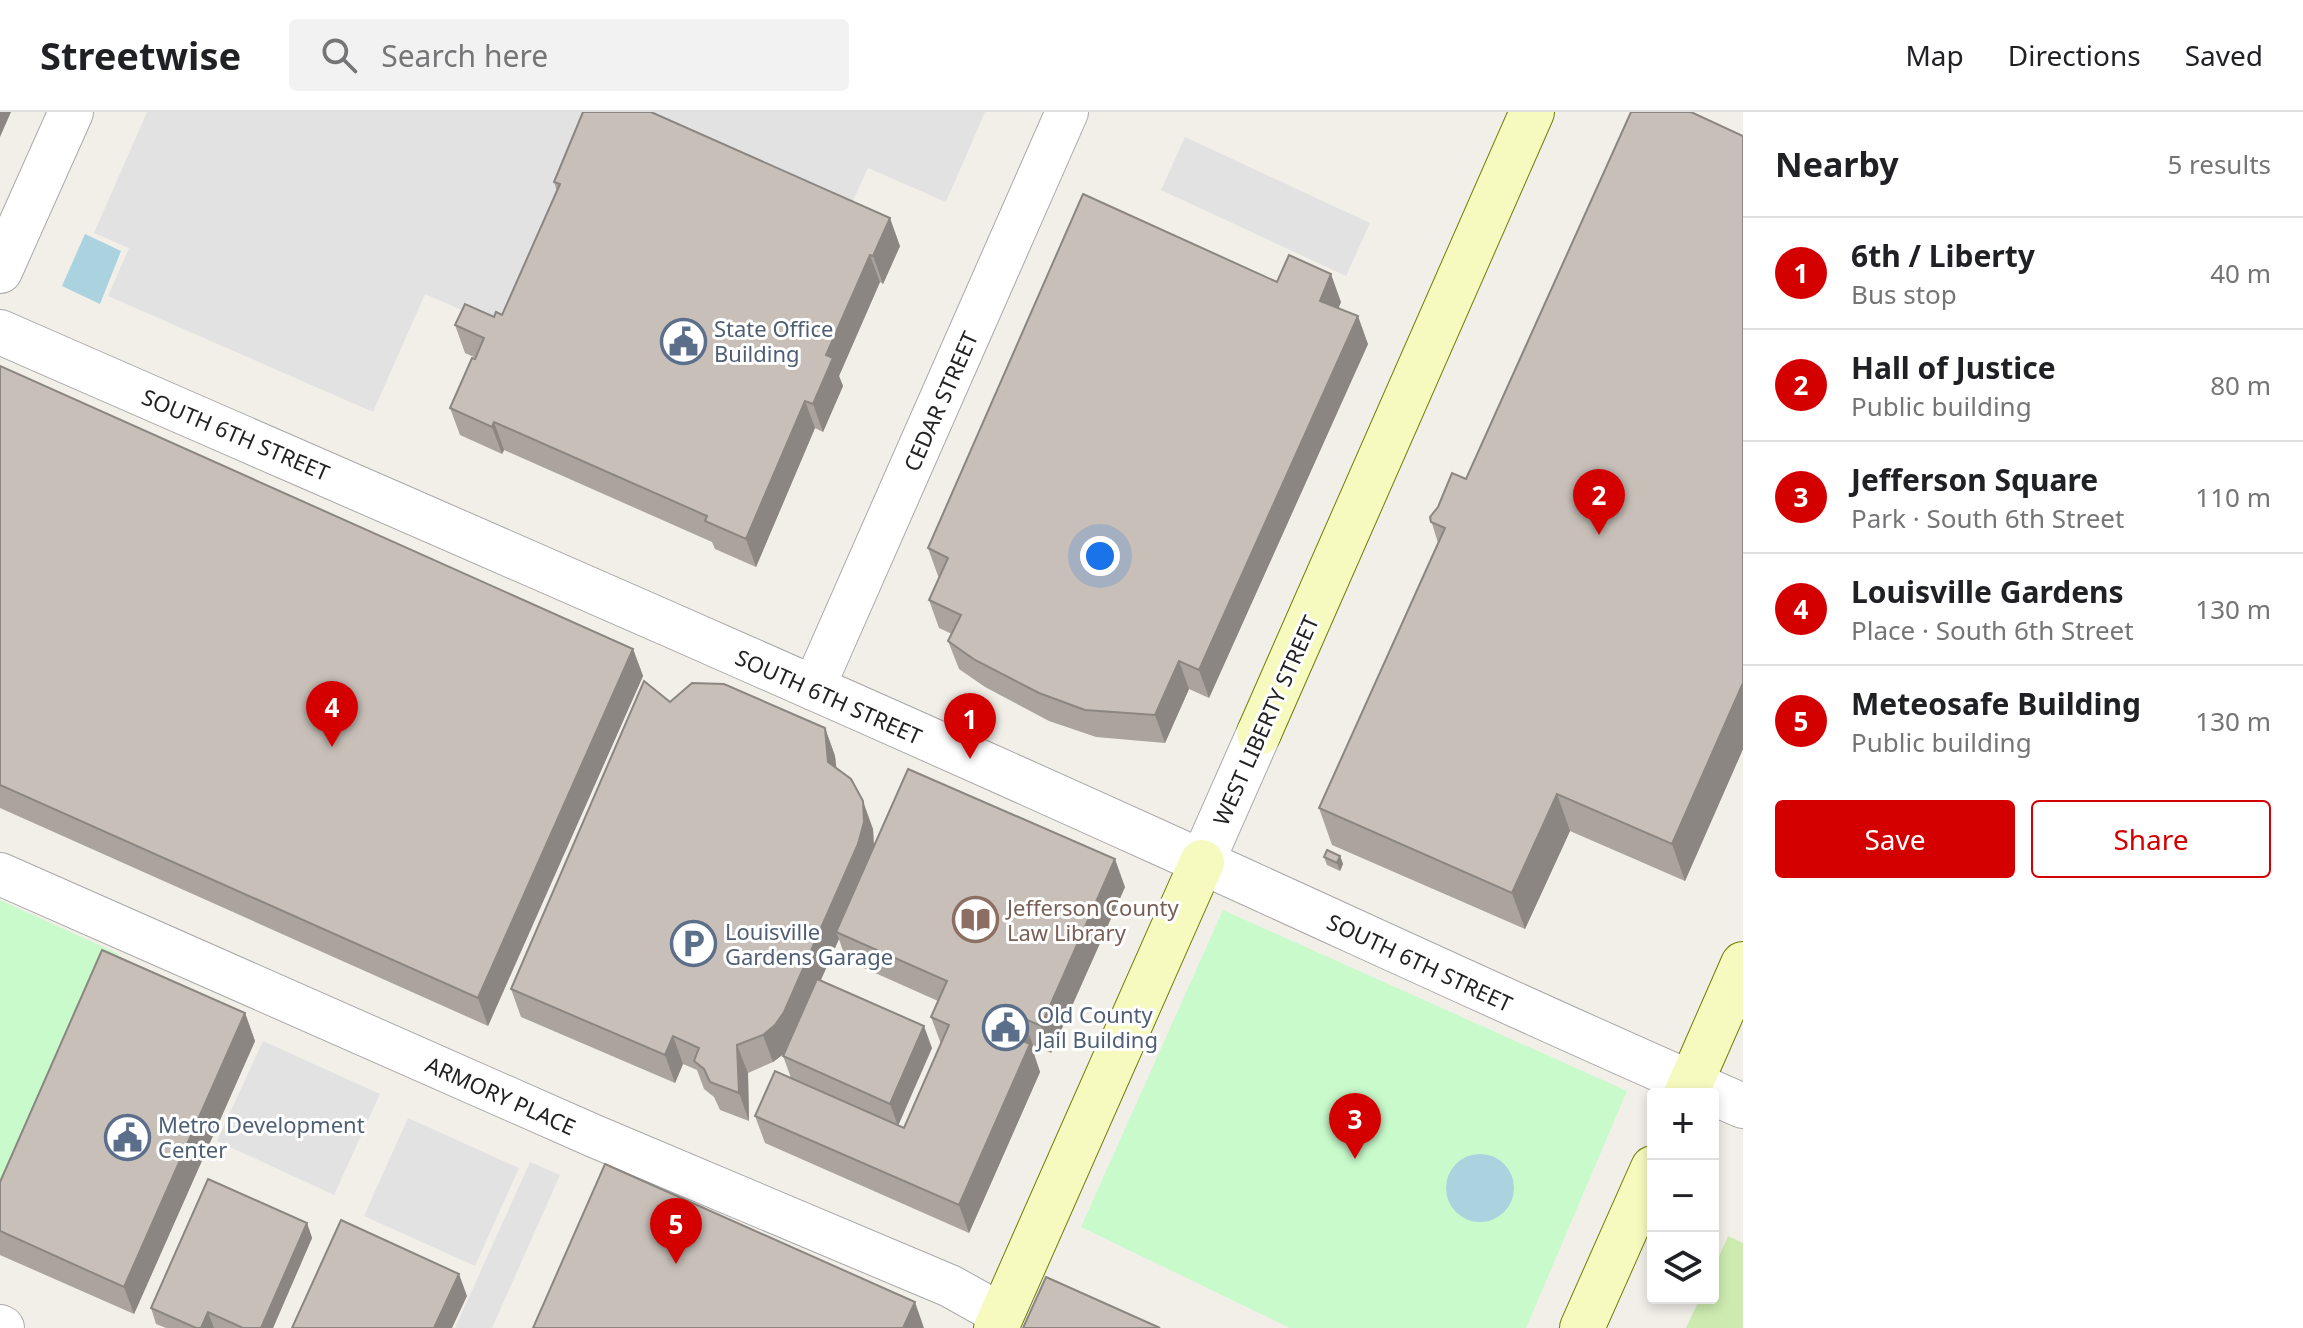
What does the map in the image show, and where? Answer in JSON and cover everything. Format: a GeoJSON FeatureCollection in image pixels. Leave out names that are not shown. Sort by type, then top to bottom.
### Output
{"type":"FeatureCollection","features":[{"type":"Feature","properties":{"kind":"main road","name":"WEST LIBERTY STREET"},"geometry":{"type":"LineString","coordinates":[[1259,733],[1532,112]]}},
{"type":"Feature","properties":{"kind":"main road","name":"WEST LIBERTY STREET"},"geometry":{"type":"LineString","coordinates":[[999,1322],[1202,862]]}},
{"type":"Feature","properties":{"kind":"main road"},"geometry":{"type":"LineString","coordinates":[[1688,1088],[1743,964]]}},
{"type":"Feature","properties":{"kind":"main road"},"geometry":{"type":"LineString","coordinates":[[1582,1328],[1647,1182]]}},
{"type":"Feature","properties":{"kind":"street"},"geometry":{"type":"LineString","coordinates":[[0,271],[71,112]]}},
{"type":"Feature","properties":{"kind":"street","name":"CEDAR STREET"},"geometry":{"type":"LineString","coordinates":[[813,689],[1067,112]]}},
{"type":"Feature","properties":{"kind":"street","name":"SOUTH 6TH STREET"},"geometry":{"type":"LineString","coordinates":[[0,332],[1202,862],[1686,1088]]}},
{"type":"Feature","properties":{"kind":"street","name":"WEST LIBERTY STREET"},"geometry":{"type":"LineString","coordinates":[[1202,862],[1259,733]]}},
{"type":"Feature","properties":{"kind":"street","name":"ARMORY PLACE"},"geometry":{"type":"LineString","coordinates":[[0,874],[594,1136],[950,1286],[999,1322]]}},
{"type":"Feature","properties":{"kind":"street","name":"SOUTH 6TH STREET"},"geometry":{"type":"LineString","coordinates":[[1719,1099],[1743,1106]]}},
{"type":"Feature","properties":{"kind":"green space"},"geometry":{"type":"Polygon","coordinates":[[[0,900],[119,954],[0,1205],[0,900]]]}},
{"type":"Feature","properties":{"kind":"green space"},"geometry":{"type":"Polygon","coordinates":[[[1223,910],[1627,1091],[1526,1328],[1290,1328],[1081,1227],[1223,910]]]}},
{"type":"Feature","properties":{"kind":"green space"},"geometry":{"type":"Polygon","coordinates":[[[1728,1236],[1743,1243],[1743,1328],[1686,1328],[1697,1304],[1719,1304],[1719,1256],[1728,1236]]]}},
{"type":"Feature","properties":{"kind":"shaded area"},"geometry":{"type":"Polygon","coordinates":[[[147,112],[592,112],[499,326],[425,294],[373,412],[108,296],[129,248],[94,233],[147,112]]]}},
{"type":"Feature","properties":{"kind":"shaded area"},"geometry":{"type":"Polygon","coordinates":[[[638,112],[985,112],[946,202],[868,168],[851,205],[638,112]]]}},
{"type":"Feature","properties":{"kind":"shaded area"},"geometry":{"type":"Polygon","coordinates":[[[1185,137],[1370,223],[1346,276],[1161,190],[1185,137]]]}},
{"type":"Feature","properties":{"kind":"shaded area"},"geometry":{"type":"Polygon","coordinates":[[[263,1041],[380,1094],[334,1195],[217,1141],[263,1041]]]}},
{"type":"Feature","properties":{"kind":"shaded area"},"geometry":{"type":"Polygon","coordinates":[[[408,1118],[519,1168],[475,1266],[364,1216],[408,1118]]]}},
{"type":"Feature","properties":{"kind":"shaded area"},"geometry":{"type":"Polygon","coordinates":[[[530,1162],[560,1175],[492,1328],[455,1328],[530,1162]]]}},
{"type":"Feature","properties":{"kind":"water"},"geometry":{"type":"Polygon","coordinates":[[[85,234],[121,251],[100,304],[62,286],[85,234]]]}},
{"type":"Feature","properties":{"kind":"water"},"geometry":{"type":"Polygon","coordinates":[[[1480,1154],[1504,1164],[1514,1188],[1504,1212],[1480,1222],[1456,1212],[1446,1188],[1456,1164],[1480,1154]]]}},
{"type":"Feature","properties":{"kind":"building","name":"State Office Building"},"geometry":{"type":"Polygon","coordinates":[[[583,112],[651,112],[890,218],[873,256],[870,255],[826,355],[833,358],[813,404],[805,401],[746,539],[705,521],[707,516],[494,422],[492,427],[450,408],[484,338],[455,325],[465,304],[494,317],[496,312],[502,315],[560,184],[554,182],[583,112]]]}},
{"type":"Feature","properties":{"kind":"building"},"geometry":{"type":"Polygon","coordinates":[[[1631,112],[1691,112],[1743,136],[1743,683],[1672,844],[1557,794],[1512,893],[1319,808],[1445,528],[1431,522],[1430,517],[1438,507],[1452,473],[1466,479],[1631,112]]]}},
{"type":"Feature","properties":{"kind":"building"},"geometry":{"type":"Polygon","coordinates":[[[1083,194],[1277,282],[1289,255],[1331,274],[1320,301],[1358,316],[1199,670],[1179,661],[1155,715],[1085,710],[1039,693],[975,660],[948,641],[961,615],[929,600],[948,558],[928,548],[1083,194]]]}},
{"type":"Feature","properties":{"kind":"building"},"geometry":{"type":"Polygon","coordinates":[[[0,366],[633,649],[478,998],[0,785],[0,366]]]}},
{"type":"Feature","properties":{"kind":"building","name":"Louisville Gardens Garage"},"geometry":{"type":"Polygon","coordinates":[[[644,681],[670,702],[692,683],[724,684],[825,728],[828,762],[851,779],[863,801],[864,822],[858,844],[784,1012],[763,1035],[737,1045],[739,1093],[710,1082],[704,1069],[694,1061],[699,1048],[673,1036],[665,1055],[511,989],[644,681]]]}},
{"type":"Feature","properties":{"kind":"building","name":"Old County Jail Building"},"geometry":{"type":"Polygon","coordinates":[[[908,769],[1115,859],[1041,1026],[1023,1018],[1014,1037],[1030,1044],[959,1205],[755,1116],[775,1071],[904,1128],[949,1025],[931,1017],[947,981],[836,932],[908,769]]]}},
{"type":"Feature","properties":{"kind":"building"},"geometry":{"type":"Polygon","coordinates":[[[1327,850],[1340,856],[1337,863],[1324,857],[1327,850]]]}},
{"type":"Feature","properties":{"kind":"building","name":"Metro Development Center"},"geometry":{"type":"Polygon","coordinates":[[[102,950],[245,1013],[124,1287],[0,1231],[0,1182],[102,950]]]}},
{"type":"Feature","properties":{"kind":"building"},"geometry":{"type":"Polygon","coordinates":[[[817,979],[924,1026],[890,1104],[783,1056],[817,979]]]}},
{"type":"Feature","properties":{"kind":"building"},"geometry":{"type":"Polygon","coordinates":[[[605,1164],[915,1302],[903,1328],[533,1328],[605,1164]]]}},
{"type":"Feature","properties":{"kind":"building"},"geometry":{"type":"Polygon","coordinates":[[[208,1179],[307,1223],[261,1328],[243,1328],[208,1312],[201,1328],[196,1328],[151,1308],[208,1179]]]}},
{"type":"Feature","properties":{"kind":"building"},"geometry":{"type":"Polygon","coordinates":[[[341,1220],[459,1274],[434,1328],[292,1328],[341,1220]]]}},
{"type":"Feature","properties":{"kind":"building"},"geometry":{"type":"Polygon","coordinates":[[[1046,1277],[1160,1328],[1023,1328],[1046,1277]]]}},
{"type":"Feature","properties":{"kind":"place","name":"State Office Building"},"geometry":{"type":"Point","coordinates":[683,341]}},
{"type":"Feature","properties":{"kind":"place","name":"Hall of Justice"},"geometry":{"type":"Point","coordinates":[1599,535]}},
{"type":"Feature","properties":{"kind":"place","name":"Louisville Gardens"},"geometry":{"type":"Point","coordinates":[332,747]}},
{"type":"Feature","properties":{"kind":"place","name":"6th / Liberty"},"geometry":{"type":"Point","coordinates":[970,759]}},
{"type":"Feature","properties":{"kind":"place","name":"Jefferson County Law Library"},"geometry":{"type":"Point","coordinates":[976,920]}},
{"type":"Feature","properties":{"kind":"place","name":"Louisville Gardens Garage"},"geometry":{"type":"Point","coordinates":[694,944]}},
{"type":"Feature","properties":{"kind":"place","name":"Old County Jail Building"},"geometry":{"type":"Point","coordinates":[1006,1027]}},
{"type":"Feature","properties":{"kind":"place","name":"Metro Development Center"},"geometry":{"type":"Point","coordinates":[127,1137]}},
{"type":"Feature","properties":{"kind":"place","name":"Jefferson Square"},"geometry":{"type":"Point","coordinates":[1355,1159]}},
{"type":"Feature","properties":{"kind":"place","name":"Meteosafe Building"},"geometry":{"type":"Point","coordinates":[676,1264]}}]}
